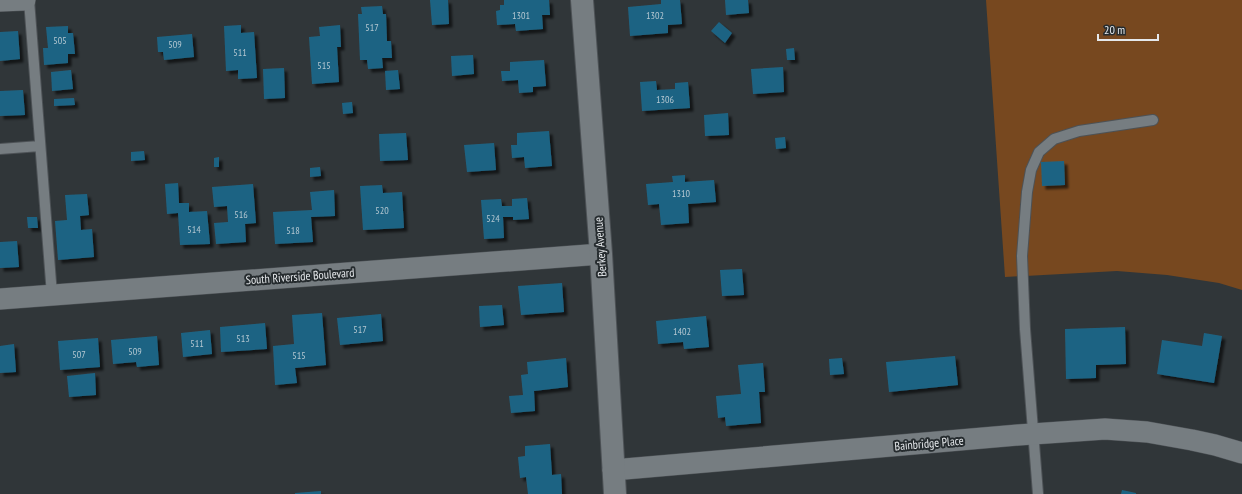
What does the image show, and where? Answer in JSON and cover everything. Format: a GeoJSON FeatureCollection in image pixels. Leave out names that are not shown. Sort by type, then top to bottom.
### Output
{"type":"FeatureCollection","features":[{"type":"Feature","properties":{"kind":"street"},"geometry":{"type":"LineString","coordinates":[[0,2],[25,0]]}},
{"type":"Feature","properties":{"kind":"street","name":"Berkey Avenue"},"geometry":{"type":"LineString","coordinates":[[582,0],[615,494]]}},
{"type":"Feature","properties":{"kind":"street","name":"South Riverside Boulevard"},"geometry":{"type":"LineString","coordinates":[[0,298],[600,254]]}},
{"type":"Feature","properties":{"kind":"street","name":"Bainbridge Place"},"geometry":{"type":"LineString","coordinates":[[613,470],[1033,434],[1105,430],[1148,432],[1192,440],[1242,453]]}},
{"type":"Feature","properties":{"kind":"lane"},"geometry":{"type":"LineString","coordinates":[[29,0],[52,295]]}},
{"type":"Feature","properties":{"kind":"lane"},"geometry":{"type":"LineString","coordinates":[[1038,494],[1025,329],[1022,256],[1030,170],[1039,152],[1054,139],[1079,130],[1153,120]]}},
{"type":"Feature","properties":{"kind":"lane"},"geometry":{"type":"LineString","coordinates":[[0,149],[40,146]]}},
{"type":"Feature","properties":{"kind":"shaded area"},"geometry":{"type":"Polygon","coordinates":[[[986,0],[1242,0],[1242,290],[1219,283],[1167,275],[1117,271],[1005,277],[986,0]]]}},
{"type":"Feature","properties":{"kind":"building"},"geometry":{"type":"Polygon","coordinates":[[[430,0],[448,0],[449,24],[432,25],[430,0]]]}},
{"type":"Feature","properties":{"kind":"building"},"geometry":{"type":"Polygon","coordinates":[[[504,0],[549,0],[550,15],[542,15],[543,29],[516,31],[515,24],[497,25],[496,11],[500,10],[500,5],[504,5],[504,0]]]}},
{"type":"Feature","properties":{"kind":"building"},"geometry":{"type":"Polygon","coordinates":[[[661,0],[680,0],[682,24],[668,25],[668,33],[630,36],[628,7],[661,4],[661,0]]]}},
{"type":"Feature","properties":{"kind":"building"},"geometry":{"type":"Polygon","coordinates":[[[725,0],[748,0],[749,13],[726,15],[725,0]]]}},
{"type":"Feature","properties":{"kind":"building"},"geometry":{"type":"Polygon","coordinates":[[[382,6],[383,14],[386,14],[387,41],[391,41],[392,58],[382,58],[383,68],[368,69],[367,60],[360,60],[358,14],[362,14],[361,7],[382,6]]]}},
{"type":"Feature","properties":{"kind":"building"},"geometry":{"type":"Polygon","coordinates":[[[719,22],[732,33],[725,43],[711,31],[719,22]]]}},
{"type":"Feature","properties":{"kind":"building"},"geometry":{"type":"Polygon","coordinates":[[[241,25],[241,33],[254,32],[257,78],[238,79],[238,70],[226,71],[224,26],[241,25]]]}},
{"type":"Feature","properties":{"kind":"building"},"geometry":{"type":"Polygon","coordinates":[[[340,25],[341,47],[337,47],[339,82],[312,84],[309,37],[320,36],[319,27],[340,25]]]}},
{"type":"Feature","properties":{"kind":"building"},"geometry":{"type":"Polygon","coordinates":[[[68,26],[68,33],[73,33],[75,54],[68,54],[68,63],[44,65],[43,48],[48,48],[46,27],[68,26]]]}},
{"type":"Feature","properties":{"kind":"building"},"geometry":{"type":"Polygon","coordinates":[[[18,31],[20,59],[0,61],[0,32],[18,31]]]}},
{"type":"Feature","properties":{"kind":"building"},"geometry":{"type":"Polygon","coordinates":[[[192,34],[194,57],[164,60],[163,52],[158,52],[157,37],[192,34]]]}},
{"type":"Feature","properties":{"kind":"building"},"geometry":{"type":"Polygon","coordinates":[[[794,48],[795,60],[787,60],[786,49],[794,48]]]}},
{"type":"Feature","properties":{"kind":"building"},"geometry":{"type":"Polygon","coordinates":[[[473,55],[474,74],[452,76],[451,56],[473,55]]]}},
{"type":"Feature","properties":{"kind":"building"},"geometry":{"type":"Polygon","coordinates":[[[544,60],[546,86],[533,87],[533,92],[519,93],[518,80],[502,81],[501,71],[510,71],[510,62],[544,60]]]}},
{"type":"Feature","properties":{"kind":"building"},"geometry":{"type":"Polygon","coordinates":[[[783,67],[784,92],[753,94],[751,69],[783,67]]]}},
{"type":"Feature","properties":{"kind":"building"},"geometry":{"type":"Polygon","coordinates":[[[284,68],[285,98],[264,99],[263,69],[284,68]]]}},
{"type":"Feature","properties":{"kind":"building"},"geometry":{"type":"Polygon","coordinates":[[[71,70],[73,89],[52,91],[51,72],[71,70]]]}},
{"type":"Feature","properties":{"kind":"building"},"geometry":{"type":"Polygon","coordinates":[[[398,70],[400,89],[386,90],[385,71],[398,70]]]}},
{"type":"Feature","properties":{"kind":"building"},"geometry":{"type":"Polygon","coordinates":[[[656,81],[657,90],[675,89],[675,83],[688,82],[690,108],[642,111],[640,82],[656,81]]]}},
{"type":"Feature","properties":{"kind":"building"},"geometry":{"type":"Polygon","coordinates":[[[23,90],[25,115],[0,116],[0,91],[23,90]]]}},
{"type":"Feature","properties":{"kind":"building"},"geometry":{"type":"Polygon","coordinates":[[[74,98],[75,105],[54,106],[54,99],[74,98]]]}},
{"type":"Feature","properties":{"kind":"building"},"geometry":{"type":"Polygon","coordinates":[[[352,102],[353,113],[343,114],[342,103],[352,102]]]}},
{"type":"Feature","properties":{"kind":"building"},"geometry":{"type":"Polygon","coordinates":[[[728,113],[729,135],[705,136],[704,115],[728,113]]]}},
{"type":"Feature","properties":{"kind":"building"},"geometry":{"type":"Polygon","coordinates":[[[549,131],[552,166],[525,168],[524,157],[512,158],[511,145],[517,145],[517,133],[549,131]]]}},
{"type":"Feature","properties":{"kind":"building"},"geometry":{"type":"Polygon","coordinates":[[[406,133],[408,160],[380,161],[379,134],[406,133]]]}},
{"type":"Feature","properties":{"kind":"building"},"geometry":{"type":"Polygon","coordinates":[[[785,137],[786,148],[776,149],[775,138],[785,137]]]}},
{"type":"Feature","properties":{"kind":"building"},"geometry":{"type":"Polygon","coordinates":[[[494,143],[496,170],[467,172],[464,145],[494,143]]]}},
{"type":"Feature","properties":{"kind":"building"},"geometry":{"type":"Polygon","coordinates":[[[144,151],[145,160],[131,161],[131,152],[144,151]]]}},
{"type":"Feature","properties":{"kind":"building"},"geometry":{"type":"Polygon","coordinates":[[[219,157],[219,167],[214,167],[214,158],[219,157]]]}},
{"type":"Feature","properties":{"kind":"building"},"geometry":{"type":"Polygon","coordinates":[[[1064,161],[1065,185],[1042,186],[1041,162],[1064,161]]]}},
{"type":"Feature","properties":{"kind":"building"},"geometry":{"type":"Polygon","coordinates":[[[320,167],[321,176],[310,177],[310,168],[320,167]]]}},
{"type":"Feature","properties":{"kind":"building"},"geometry":{"type":"Polygon","coordinates":[[[685,175],[685,182],[714,180],[716,202],[688,204],[689,223],[661,225],[659,204],[648,205],[646,184],[673,182],[672,176],[685,175]]]}},
{"type":"Feature","properties":{"kind":"building"},"geometry":{"type":"Polygon","coordinates":[[[178,183],[179,203],[189,203],[189,212],[207,211],[210,244],[180,245],[178,213],[167,214],[165,184],[178,183]]]}},
{"type":"Feature","properties":{"kind":"building"},"geometry":{"type":"Polygon","coordinates":[[[253,184],[256,223],[245,224],[246,242],[216,244],[214,223],[228,222],[227,206],[214,207],[212,187],[253,184]]]}},
{"type":"Feature","properties":{"kind":"building"},"geometry":{"type":"Polygon","coordinates":[[[382,185],[383,193],[402,192],[404,228],[363,230],[360,186],[382,185]]]}},
{"type":"Feature","properties":{"kind":"building"},"geometry":{"type":"Polygon","coordinates":[[[334,190],[335,216],[311,217],[313,242],[275,244],[273,212],[312,210],[310,192],[334,190]]]}},
{"type":"Feature","properties":{"kind":"building"},"geometry":{"type":"Polygon","coordinates":[[[87,194],[89,215],[80,216],[81,230],[92,229],[94,257],[58,260],[55,221],[67,220],[65,195],[87,194]]]}},
{"type":"Feature","properties":{"kind":"building"},"geometry":{"type":"Polygon","coordinates":[[[527,198],[529,219],[513,220],[513,217],[503,217],[504,238],[484,239],[481,200],[501,199],[502,206],[512,206],[512,199],[527,198]]]}},
{"type":"Feature","properties":{"kind":"building"},"geometry":{"type":"Polygon","coordinates":[[[27,217],[37,217],[38,228],[28,228],[27,217]]]}},
{"type":"Feature","properties":{"kind":"building"},"geometry":{"type":"Polygon","coordinates":[[[17,241],[19,267],[0,268],[0,242],[17,241]]]}},
{"type":"Feature","properties":{"kind":"building"},"geometry":{"type":"Polygon","coordinates":[[[742,269],[744,295],[722,296],[720,270],[742,269]]]}},
{"type":"Feature","properties":{"kind":"building"},"geometry":{"type":"Polygon","coordinates":[[[562,283],[564,312],[521,315],[518,286],[562,283]]]}},
{"type":"Feature","properties":{"kind":"building"},"geometry":{"type":"Polygon","coordinates":[[[502,305],[504,325],[480,327],[479,306],[502,305]]]}},
{"type":"Feature","properties":{"kind":"building"},"geometry":{"type":"Polygon","coordinates":[[[322,313],[326,365],[295,368],[297,383],[275,385],[273,346],[294,344],[292,315],[322,313]]]}},
{"type":"Feature","properties":{"kind":"building"},"geometry":{"type":"Polygon","coordinates":[[[381,314],[383,341],[340,345],[337,318],[381,314]]]}},
{"type":"Feature","properties":{"kind":"building"},"geometry":{"type":"Polygon","coordinates":[[[706,316],[709,347],[684,349],[683,342],[658,344],[656,321],[706,316]]]}},
{"type":"Feature","properties":{"kind":"building"},"geometry":{"type":"Polygon","coordinates":[[[265,323],[267,349],[221,352],[220,327],[265,323]]]}},
{"type":"Feature","properties":{"kind":"building"},"geometry":{"type":"Polygon","coordinates":[[[1125,327],[1126,364],[1096,365],[1096,378],[1066,379],[1065,329],[1125,327]]]}},
{"type":"Feature","properties":{"kind":"building"},"geometry":{"type":"Polygon","coordinates":[[[210,330],[212,354],[183,357],[181,333],[210,330]]]}},
{"type":"Feature","properties":{"kind":"building"},"geometry":{"type":"Polygon","coordinates":[[[1204,333],[1222,336],[1214,383],[1157,374],[1162,340],[1202,346],[1204,333]]]}},
{"type":"Feature","properties":{"kind":"building"},"geometry":{"type":"Polygon","coordinates":[[[157,336],[159,365],[137,367],[136,362],[113,364],[111,340],[157,336]]]}},
{"type":"Feature","properties":{"kind":"building"},"geometry":{"type":"Polygon","coordinates":[[[98,338],[100,367],[60,370],[58,341],[98,338]]]}},
{"type":"Feature","properties":{"kind":"building"},"geometry":{"type":"Polygon","coordinates":[[[14,344],[16,372],[0,373],[0,346],[14,344]]]}},
{"type":"Feature","properties":{"kind":"building"},"geometry":{"type":"Polygon","coordinates":[[[955,356],[958,385],[889,392],[886,362],[955,356]]]}},
{"type":"Feature","properties":{"kind":"building"},"geometry":{"type":"Polygon","coordinates":[[[566,358],[568,387],[534,391],[535,411],[511,413],[509,396],[523,395],[521,375],[528,374],[527,362],[566,358]]]}},
{"type":"Feature","properties":{"kind":"building"},"geometry":{"type":"Polygon","coordinates":[[[842,358],[844,374],[830,375],[829,359],[842,358]]]}},
{"type":"Feature","properties":{"kind":"building"},"geometry":{"type":"Polygon","coordinates":[[[763,363],[765,392],[759,392],[761,423],[726,426],[725,417],[718,418],[716,396],[741,394],[738,365],[763,363]]]}},
{"type":"Feature","properties":{"kind":"building"},"geometry":{"type":"Polygon","coordinates":[[[95,373],[96,395],[69,397],[67,376],[95,373]]]}},
{"type":"Feature","properties":{"kind":"building"},"geometry":{"type":"Polygon","coordinates":[[[550,444],[552,475],[561,474],[562,494],[528,494],[526,477],[520,478],[518,457],[525,456],[525,446],[550,444]]]}},
{"type":"Feature","properties":{"kind":"building"},"geometry":{"type":"Polygon","coordinates":[[[1122,490],[1136,493],[1136,494],[1121,494],[1122,490]]]}},
{"type":"Feature","properties":{"kind":"building"},"geometry":{"type":"Polygon","coordinates":[[[321,491],[321,494],[295,494],[295,493],[321,491]]]}}]}
